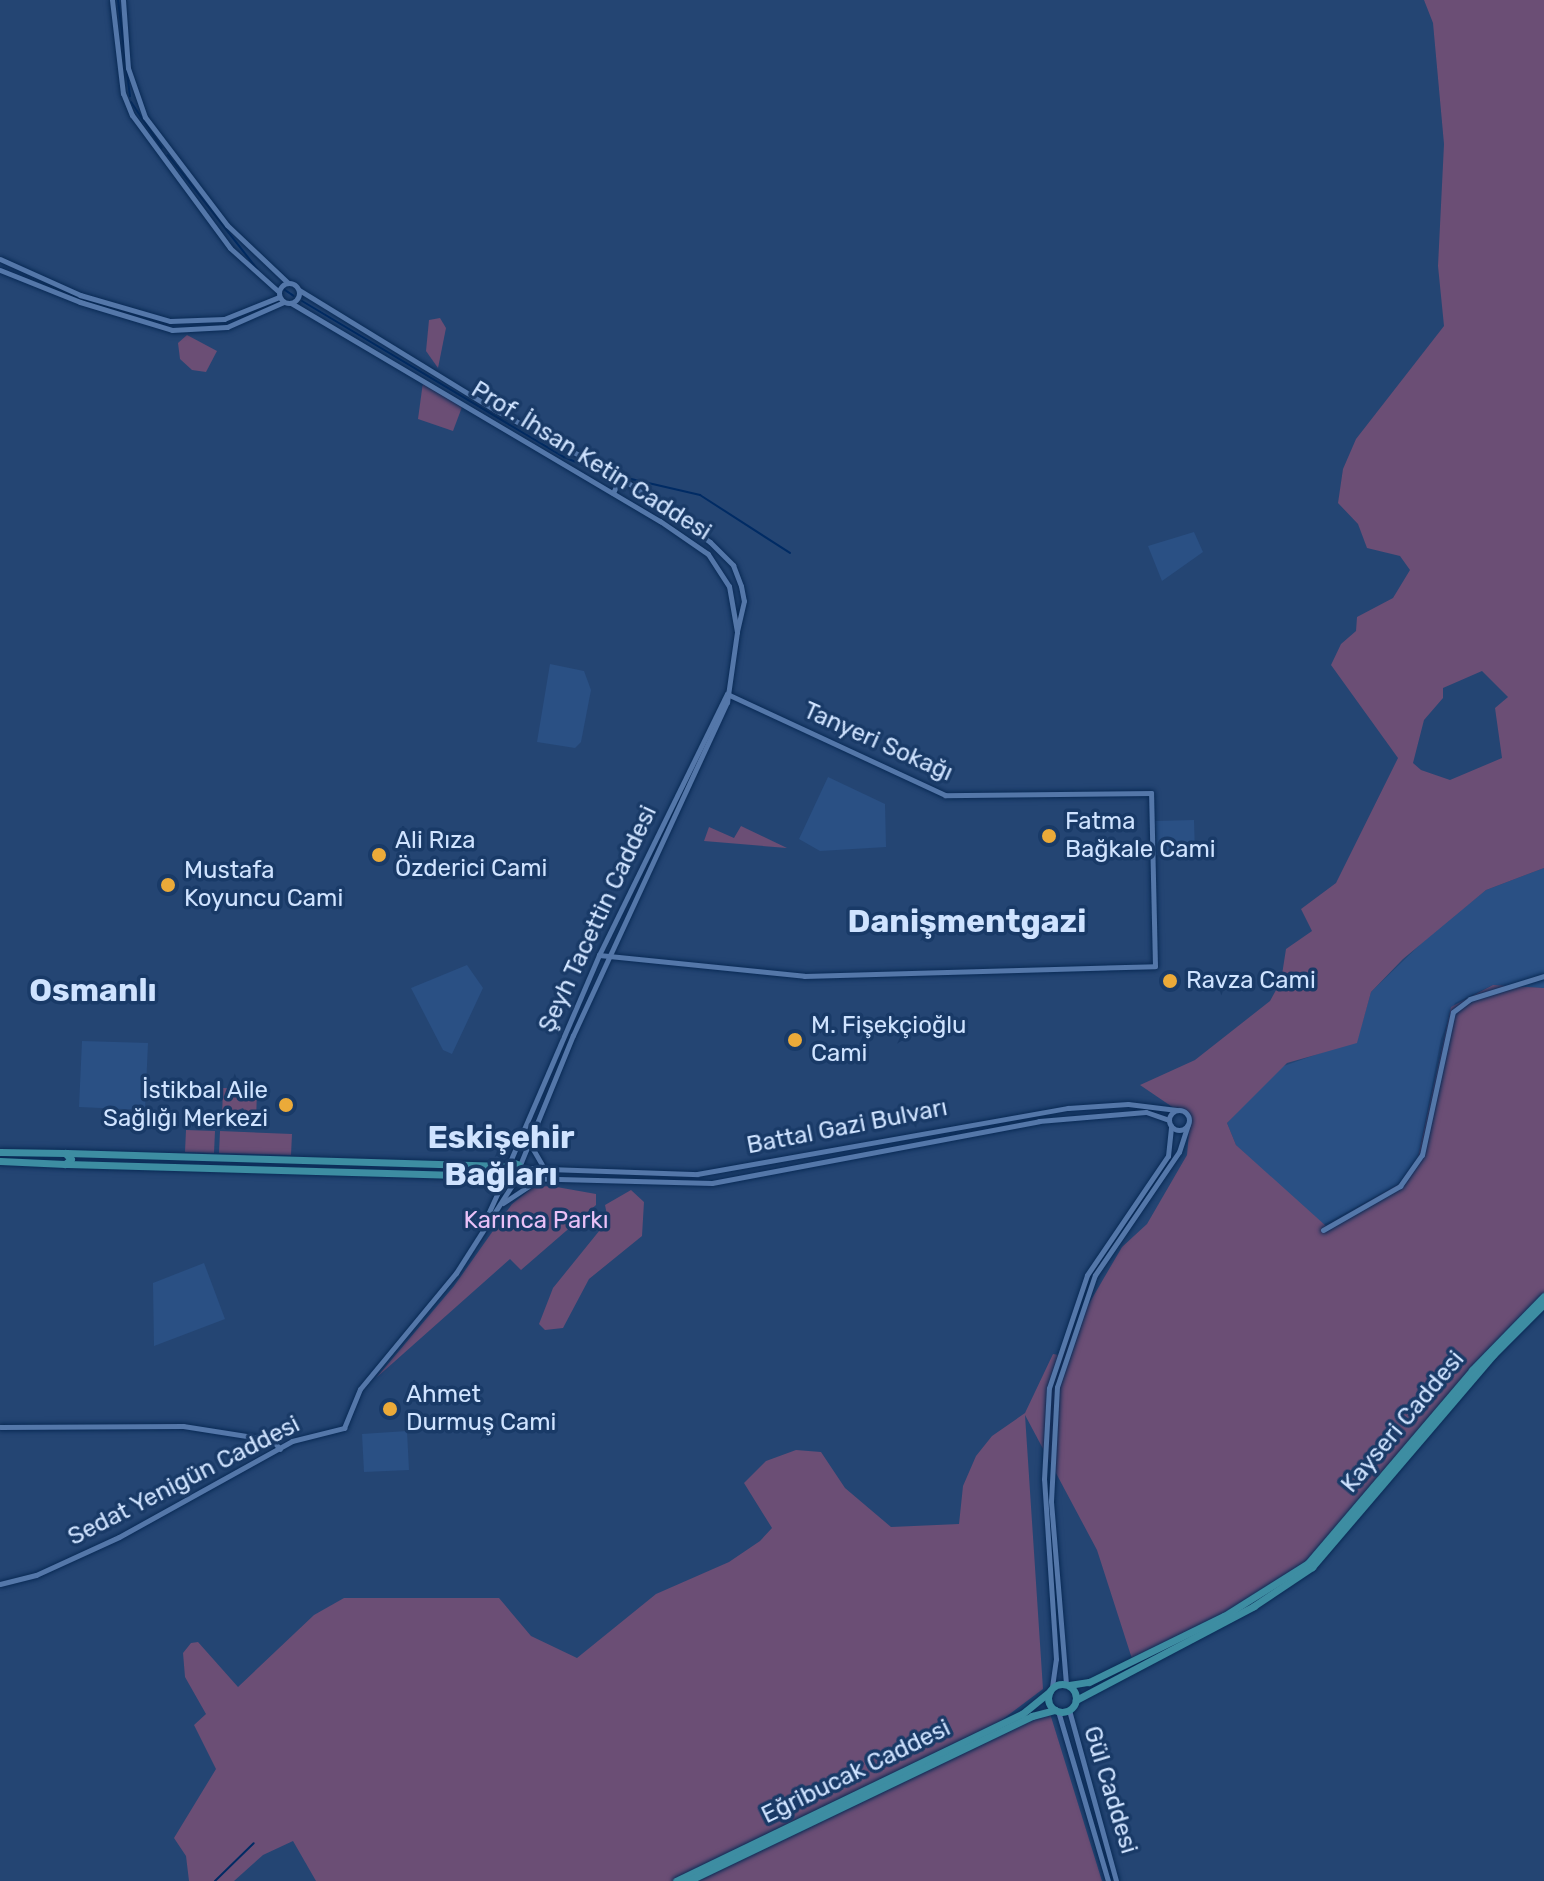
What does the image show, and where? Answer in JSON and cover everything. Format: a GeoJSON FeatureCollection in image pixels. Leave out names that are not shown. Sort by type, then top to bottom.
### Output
{"type":"FeatureCollection","features":[{"type":"Feature","properties":{"kind":"main road"},"geometry":{"type":"LineString","coordinates":[[0,1152],[521,1166],[517,1180],[504,1177],[0,1161]]}},
{"type":"Feature","properties":{"kind":"main road"},"geometry":{"type":"LineString","coordinates":[[65,1153],[65,1164]]}},
{"type":"Feature","properties":{"kind":"main road"},"geometry":{"type":"LineString","coordinates":[[504,1177],[508,1165]]}},
{"type":"Feature","properties":{"kind":"main road","name":"Kayseri Caddesi"},"geometry":{"type":"LineString","coordinates":[[1297,1576],[1544,1296]]}},
{"type":"Feature","properties":{"kind":"main road","name":"Kayseri Caddesi"},"geometry":{"type":"LineString","coordinates":[[1297,1576],[1544,1304]]}},
{"type":"Feature","properties":{"kind":"main road"},"geometry":{"type":"LineString","coordinates":[[1069,1710],[1076,1700],[1297,1576]]}},
{"type":"Feature","properties":{"kind":"main road","name":"Eğribucak Caddesi"},"geometry":{"type":"LineString","coordinates":[[676,1881],[1022,1714],[1050,1690],[1114,1670],[1297,1576]]}},
{"type":"Feature","properties":{"kind":"main road"},"geometry":{"type":"LineString","coordinates":[[1067,1685],[1076,1700]]}},
{"type":"Feature","properties":{"kind":"main road"},"geometry":{"type":"LineString","coordinates":[[1050,1690],[1056,1711]]}},
{"type":"Feature","properties":{"kind":"main road","name":"Eğribucak Caddesi"},"geometry":{"type":"LineString","coordinates":[[688,1881],[1032,1716],[1069,1710]]}},
{"type":"Feature","properties":{"kind":"street","name":"Prof. İhsan Ketin Caddesi"},"geometry":{"type":"LineString","coordinates":[[112,0],[123,93],[132,115],[230,248],[283,298],[613,493],[708,554],[721,570],[732,595],[737,632]]}},
{"type":"Feature","properties":{"kind":"street"},"geometry":{"type":"LineString","coordinates":[[123,0],[128,68],[145,117],[227,225],[287,282],[283,298]]}},
{"type":"Feature","properties":{"kind":"street"},"geometry":{"type":"LineString","coordinates":[[0,259],[80,295],[170,321],[224,319],[283,298]]}},
{"type":"Feature","properties":{"kind":"street"},"geometry":{"type":"LineString","coordinates":[[0,270],[80,302],[172,330],[227,327],[299,290]]}},
{"type":"Feature","properties":{"kind":"street","name":"Prof. İhsan Ketin Caddesi"},"geometry":{"type":"LineString","coordinates":[[287,282],[495,410],[620,477],[710,542],[733,565]]}},
{"type":"Feature","properties":{"kind":"street"},"geometry":{"type":"LineString","coordinates":[[613,493],[620,477]]}},
{"type":"Feature","properties":{"kind":"street"},"geometry":{"type":"LineString","coordinates":[[721,570],[733,565],[744,601],[737,632]]}},
{"type":"Feature","properties":{"kind":"street","name":"Şeyh Tacettin Caddesi"},"geometry":{"type":"LineString","coordinates":[[521,1166],[609,956],[727,694],[737,632]]}},
{"type":"Feature","properties":{"kind":"street","name":"Şeyh Tacettin Caddesi"},"geometry":{"type":"LineString","coordinates":[[508,1165],[599,955],[727,694]]}},
{"type":"Feature","properties":{"kind":"street","name":"Tanyeri Sokağı"},"geometry":{"type":"LineString","coordinates":[[609,956],[804,976],[1155,966],[1151,793],[938,794],[727,694]]}},
{"type":"Feature","properties":{"kind":"street"},"geometry":{"type":"LineString","coordinates":[[599,955],[609,956]]}},
{"type":"Feature","properties":{"kind":"street"},"geometry":{"type":"LineString","coordinates":[[1323,1230],[1400,1186],[1417,1163],[1453,1012],[1470,999],[1544,976]]}},
{"type":"Feature","properties":{"kind":"street","name":"Battal Gazi Bulvarı"},"geometry":{"type":"LineString","coordinates":[[521,1166],[697,1174],[1068,1108],[1140,1104],[1177,1110]]}},
{"type":"Feature","properties":{"kind":"street"},"geometry":{"type":"LineString","coordinates":[[1050,1690],[1056,1659],[1044,1479],[1049,1388],[1087,1275],[1168,1156],[1170,1123],[1177,1110],[1188,1115],[1179,1152],[1095,1275],[1057,1387],[1051,1501],[1067,1685]]}},
{"type":"Feature","properties":{"kind":"street","name":"Battal Gazi Bulvarı"},"geometry":{"type":"LineString","coordinates":[[517,1180],[546,1178],[712,1183],[1039,1121],[1146,1112],[1180,1130],[1188,1125]]}},
{"type":"Feature","properties":{"kind":"street"},"geometry":{"type":"LineString","coordinates":[[529,1142],[533,1157],[547,1168]]}},
{"type":"Feature","properties":{"kind":"street"},"geometry":{"type":"LineString","coordinates":[[478,1238],[504,1177]]}},
{"type":"Feature","properties":{"kind":"street"},"geometry":{"type":"LineString","coordinates":[[496,1209],[522,1188],[546,1178]]}},
{"type":"Feature","properties":{"kind":"street"},"geometry":{"type":"LineString","coordinates":[[478,1238],[517,1180]]}},
{"type":"Feature","properties":{"kind":"street","name":"Sedat Yenigün Caddesi"},"geometry":{"type":"LineString","coordinates":[[0,1584],[36,1575],[119,1537],[304,1436],[344,1428],[360,1389],[418,1324],[478,1238]]}},
{"type":"Feature","properties":{"kind":"street"},"geometry":{"type":"LineString","coordinates":[[0,1427],[183,1426],[272,1440],[280,1449]]}},
{"type":"Feature","properties":{"kind":"street","name":"Gül Caddesi"},"geometry":{"type":"LineString","coordinates":[[1069,1710],[1116,1881]]}},
{"type":"Feature","properties":{"kind":"street","name":"Gül Caddesi"},"geometry":{"type":"LineString","coordinates":[[1056,1711],[1108,1881]]}},
{"type":"Feature","properties":{"kind":"shaded area"},"geometry":{"type":"Polygon","coordinates":[[[1194,532],[1203,552],[1162,581],[1148,546],[1194,532]]]}},
{"type":"Feature","properties":{"kind":"shaded area"},"geometry":{"type":"Polygon","coordinates":[[[550,664],[584,671],[591,690],[581,742],[575,748],[537,742],[550,664]]]}},
{"type":"Feature","properties":{"kind":"shaded area"},"geometry":{"type":"Polygon","coordinates":[[[828,777],[885,804],[886,847],[820,851],[799,839],[828,777]]]}},
{"type":"Feature","properties":{"kind":"shaded area"},"geometry":{"type":"Polygon","coordinates":[[[1194,820],[1195,854],[1156,855],[1155,821],[1194,820]]]}},
{"type":"Feature","properties":{"kind":"shaded area"},"geometry":{"type":"Polygon","coordinates":[[[1544,868],[1544,988],[1493,985],[1455,1003],[1441,1039],[1418,1158],[1399,1184],[1321,1226],[1236,1145],[1227,1123],[1278,1068],[1357,1040],[1371,992],[1433,932],[1486,890],[1544,868]]]}},
{"type":"Feature","properties":{"kind":"shaded area"},"geometry":{"type":"Polygon","coordinates":[[[467,965],[483,988],[452,1054],[443,1050],[411,988],[467,965]]]}},
{"type":"Feature","properties":{"kind":"shaded area"},"geometry":{"type":"Polygon","coordinates":[[[82,1041],[148,1043],[145,1110],[79,1107],[82,1041]]]}},
{"type":"Feature","properties":{"kind":"shaded area"},"geometry":{"type":"Polygon","coordinates":[[[204,1263],[225,1319],[154,1346],[153,1283],[204,1263]]]}},
{"type":"Feature","properties":{"kind":"shaded area"},"geometry":{"type":"Polygon","coordinates":[[[407,1431],[409,1470],[364,1472],[362,1434],[407,1431]]]}},
{"type":"Feature","properties":{"kind":"green space"},"geometry":{"type":"Polygon","coordinates":[[[1424,0],[1544,0],[1544,868],[1486,890],[1403,959],[1371,992],[1357,1043],[1287,1063],[1227,1123],[1236,1145],[1326,1226],[1399,1184],[1418,1157],[1451,1007],[1493,985],[1544,988],[1544,1301],[1314,1562],[1234,1616],[1134,1665],[1097,1550],[1025,1415],[1043,1689],[974,1741],[1048,1707],[1102,1881],[316,1881],[293,1841],[263,1855],[234,1881],[189,1881],[186,1856],[174,1838],[216,1769],[194,1725],[206,1714],[185,1677],[183,1653],[191,1643],[198,1642],[238,1687],[314,1615],[344,1598],[499,1598],[531,1636],[577,1658],[656,1594],[729,1562],[760,1541],[772,1528],[744,1483],[766,1461],[796,1450],[821,1452],[845,1488],[891,1527],[959,1524],[963,1486],[976,1456],[992,1436],[1025,1413],[1053,1354],[1059,1355],[1122,1247],[1147,1224],[1187,1155],[1190,1119],[1140,1085],[1195,1060],[1270,1001],[1281,981],[1286,949],[1312,931],[1301,909],[1336,883],[1398,758],[1331,665],[1341,644],[1356,631],[1357,617],[1393,598],[1410,570],[1400,556],[1367,548],[1358,524],[1338,503],[1343,469],[1356,439],[1444,326],[1438,266],[1444,144],[1433,23],[1424,0]],[[1482,671],[1443,688],[1443,698],[1424,720],[1413,763],[1421,770],[1450,780],[1502,758],[1495,708],[1508,697],[1482,671]]]}},
{"type":"Feature","properties":{"kind":"green space"},"geometry":{"type":"Polygon","coordinates":[[[440,318],[446,328],[438,368],[426,351],[429,320],[440,318]]]}},
{"type":"Feature","properties":{"kind":"green space"},"geometry":{"type":"Polygon","coordinates":[[[187,335],[217,351],[206,372],[192,370],[180,359],[178,343],[187,335]]]}},
{"type":"Feature","properties":{"kind":"green space"},"geometry":{"type":"Polygon","coordinates":[[[423,382],[462,407],[453,431],[418,419],[423,382]]]}},
{"type":"Feature","properties":{"kind":"green space"},"geometry":{"type":"Polygon","coordinates":[[[741,826],[787,848],[704,841],[709,827],[734,838],[741,826]]]}},
{"type":"Feature","properties":{"kind":"green space"},"geometry":{"type":"Polygon","coordinates":[[[223,1088],[257,1089],[256,1124],[251,1124],[243,1108],[222,1116],[223,1088]]]}},
{"type":"Feature","properties":{"kind":"green space"},"geometry":{"type":"Polygon","coordinates":[[[186,1130],[215,1131],[214,1153],[185,1152],[186,1130]]]}},
{"type":"Feature","properties":{"kind":"green space"},"geometry":{"type":"Polygon","coordinates":[[[220,1131],[292,1134],[291,1155],[219,1153],[220,1131]]]}},
{"type":"Feature","properties":{"kind":"green space","name":"Karınca Parkı"},"geometry":{"type":"Polygon","coordinates":[[[551,1186],[596,1194],[596,1205],[521,1270],[510,1259],[376,1378],[454,1286],[512,1204],[533,1187],[551,1186]]]}},
{"type":"Feature","properties":{"kind":"green space"},"geometry":{"type":"Polygon","coordinates":[[[631,1190],[644,1202],[642,1236],[589,1279],[563,1328],[545,1330],[539,1324],[553,1288],[608,1220],[605,1205],[631,1190]]]}},
{"type":"Feature","properties":{"kind":"waterway"},"geometry":{"type":"LineString","coordinates":[[118,0],[130,96]]}},
{"type":"Feature","properties":{"kind":"waterway"},"geometry":{"type":"LineString","coordinates":[[131,102],[162,148]]}},
{"type":"Feature","properties":{"kind":"waterway"},"geometry":{"type":"LineString","coordinates":[[168,155],[257,269]]}},
{"type":"Feature","properties":{"kind":"waterway"},"geometry":{"type":"LineString","coordinates":[[282,288],[294,296]]}},
{"type":"Feature","properties":{"kind":"waterway"},"geometry":{"type":"LineString","coordinates":[[302,301],[564,457],[606,475]]}},
{"type":"Feature","properties":{"kind":"waterway"},"geometry":{"type":"LineString","coordinates":[[631,479],[700,495],[790,553]]}},
{"type":"Feature","properties":{"kind":"waterway"},"geometry":{"type":"LineString","coordinates":[[215,1881],[254,1843]]}},
{"type":"Feature","properties":{"kind":"place","name":"Fatma Bağkale Cami"},"geometry":{"type":"Point","coordinates":[1049,836]}},
{"type":"Feature","properties":{"kind":"place","name":"Ali Rıza Özderici Cami"},"geometry":{"type":"Point","coordinates":[379,855]}},
{"type":"Feature","properties":{"kind":"place","name":"Mustafa Koyuncu Cami"},"geometry":{"type":"Point","coordinates":[168,885]}},
{"type":"Feature","properties":{"kind":"place","name":"Ravza Cami"},"geometry":{"type":"Point","coordinates":[1170,981]}},
{"type":"Feature","properties":{"kind":"place","name":"M. Fişekçioğlu Cami"},"geometry":{"type":"Point","coordinates":[795,1040]}},
{"type":"Feature","properties":{"kind":"place","name":"İstikbal Aile Sağlığı Merkezi"},"geometry":{"type":"Point","coordinates":[286,1105]}},
{"type":"Feature","properties":{"kind":"place","name":"Ahmet Durmuş Cami"},"geometry":{"type":"Point","coordinates":[390,1409]}},
{"type":"Feature","properties":{"kind":"district","name":"Danişmentgazi"},"geometry":{"type":"Point","coordinates":[967,921]}},
{"type":"Feature","properties":{"kind":"district","name":"Osmanlı"},"geometry":{"type":"Point","coordinates":[93,990]}},
{"type":"Feature","properties":{"kind":"district","name":"Eskişehir Bağları"},"geometry":{"type":"Point","coordinates":[501,1156]}}]}
